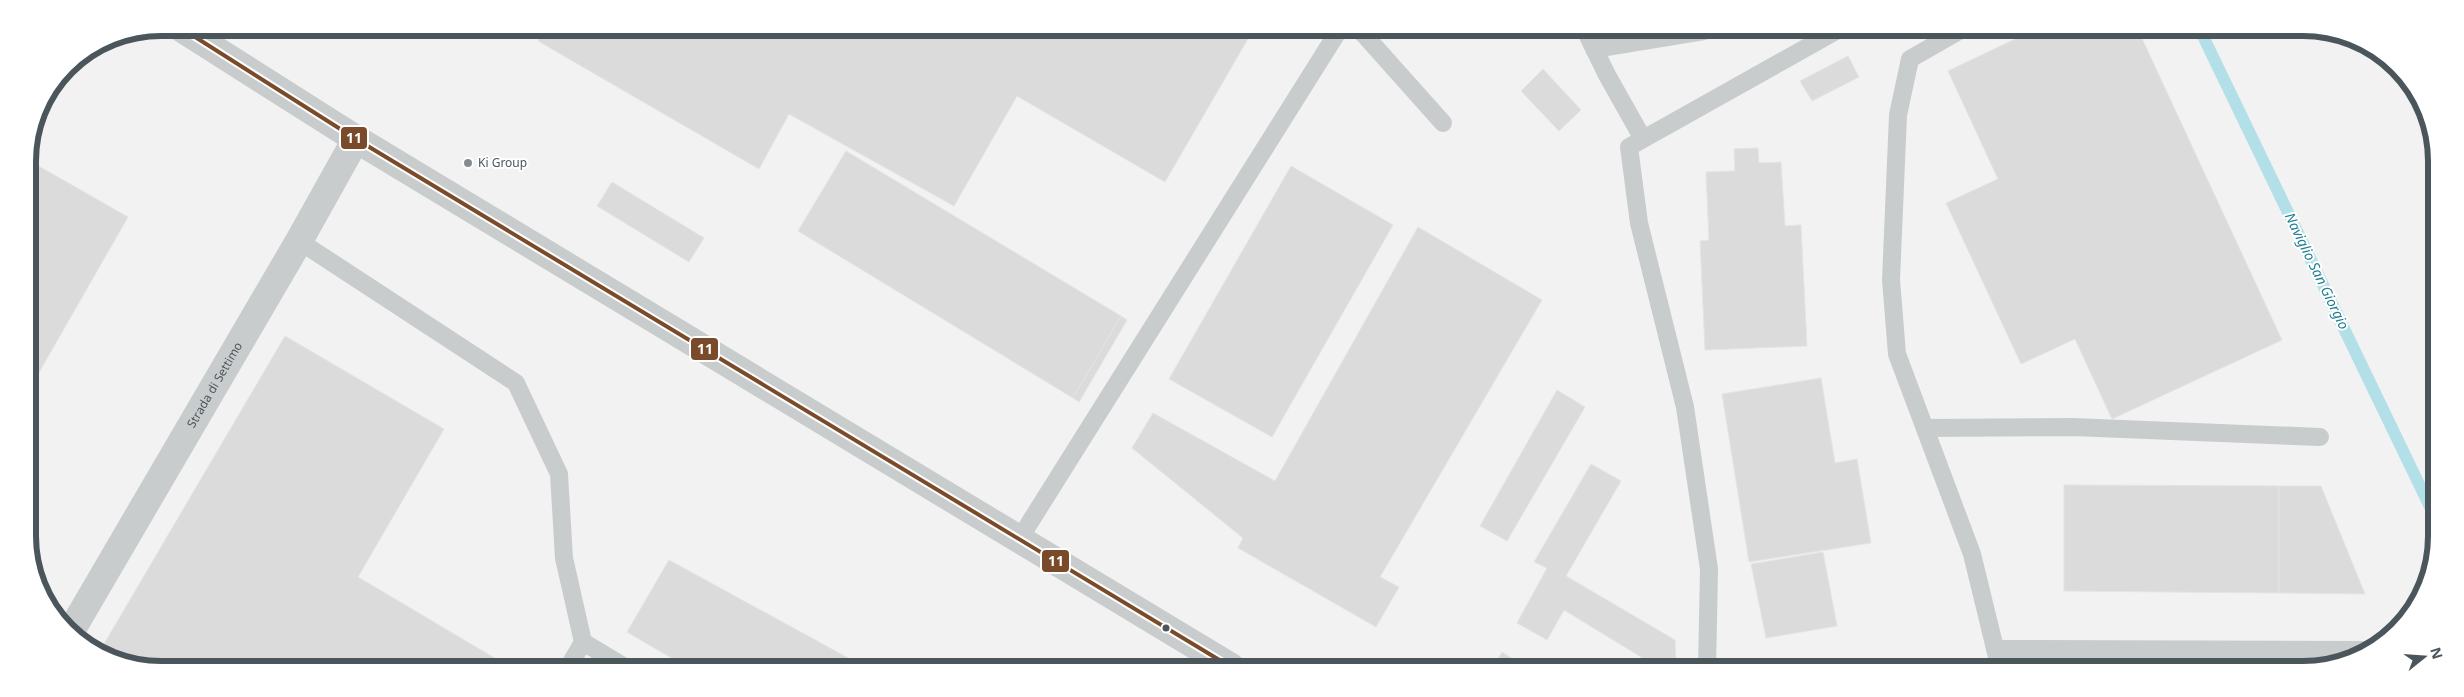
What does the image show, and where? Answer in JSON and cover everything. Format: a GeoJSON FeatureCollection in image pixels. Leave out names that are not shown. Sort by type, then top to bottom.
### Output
{"type":"FeatureCollection","features":[{"type":"Feature","properties":{"kind":"street"},"geometry":{"type":"LineString","coordinates":[[195,37],[356,138],[1020,538],[1219,661]]}},
{"type":"Feature","properties":{"kind":"street","name":"Strada di Settimo"},"geometry":{"type":"LineString","coordinates":[[74,625],[299,242],[356,138]]}},
{"type":"Feature","properties":{"kind":"lane"},"geometry":{"type":"LineString","coordinates":[[1020,538],[1335,36]]}},
{"type":"Feature","properties":{"kind":"lane"},"geometry":{"type":"LineString","coordinates":[[1366,36],[1443,123]]}},
{"type":"Feature","properties":{"kind":"lane"},"geometry":{"type":"LineString","coordinates":[[1588,36],[1643,139]]}},
{"type":"Feature","properties":{"kind":"lane"},"geometry":{"type":"LineString","coordinates":[[1594,49],[1672,36]]}},
{"type":"Feature","properties":{"kind":"lane"},"geometry":{"type":"LineString","coordinates":[[1707,660],[1708,560],[1685,407],[1639,223],[1629,148],[1827,36]]}},
{"type":"Feature","properties":{"kind":"lane"},"geometry":{"type":"LineString","coordinates":[[1950,36],[1910,59],[1898,115],[1891,280],[1897,354],[1972,554],[1998,660]]}},
{"type":"Feature","properties":{"kind":"lane"},"geometry":{"type":"LineString","coordinates":[[299,242],[516,383],[559,474],[564,558],[583,642],[571,661]]}},
{"type":"Feature","properties":{"kind":"lane"},"geometry":{"type":"LineString","coordinates":[[1925,428],[2073,427],[2320,437]]}},
{"type":"Feature","properties":{"kind":"lane"},"geometry":{"type":"LineString","coordinates":[[583,642],[614,661]]}},
{"type":"Feature","properties":{"kind":"lane"},"geometry":{"type":"LineString","coordinates":[[1995,649],[2353,650]]}},
{"type":"Feature","properties":{"kind":"building"},"geometry":{"type":"Polygon","coordinates":[[[1249,36],[1165,182],[1017,96],[954,206],[789,114],[759,169],[538,41],[541,37],[1249,36]]]}},
{"type":"Feature","properties":{"kind":"building"},"geometry":{"type":"Polygon","coordinates":[[[2021,36],[2141,36],[2282,340],[2112,419],[2075,339],[2021,364],[1946,203],[1998,179],[1948,71],[2021,36]]]}},
{"type":"Feature","properties":{"kind":"building"},"geometry":{"type":"Polygon","coordinates":[[[1848,56],[1859,77],[1812,101],[1800,81],[1848,56]]]}},
{"type":"Feature","properties":{"kind":"building"},"geometry":{"type":"Polygon","coordinates":[[[1543,69],[1581,110],[1559,131],[1521,91],[1543,69]]]}},
{"type":"Feature","properties":{"kind":"building"},"geometry":{"type":"Polygon","coordinates":[[[1758,148],[1759,163],[1781,162],[1785,226],[1801,225],[1807,346],[1705,350],[1700,241],[1709,240],[1706,172],[1735,171],[1734,149],[1758,148]]]}},
{"type":"Feature","properties":{"kind":"building"},"geometry":{"type":"Polygon","coordinates":[[[846,151],[1121,316],[1073,398],[798,231],[846,151]]]}},
{"type":"Feature","properties":{"kind":"building"},"geometry":{"type":"Polygon","coordinates":[[[37,165],[128,217],[36,377],[37,165]]]}},
{"type":"Feature","properties":{"kind":"building"},"geometry":{"type":"Polygon","coordinates":[[[1291,166],[1393,225],[1272,437],[1169,379],[1291,166]]]}},
{"type":"Feature","properties":{"kind":"building"},"geometry":{"type":"Polygon","coordinates":[[[612,182],[704,238],[689,262],[597,206],[612,182]]]}},
{"type":"Feature","properties":{"kind":"building"},"geometry":{"type":"Polygon","coordinates":[[[1418,227],[1542,300],[1380,577],[1399,587],[1376,627],[1238,548],[1243,538],[1132,448],[1153,413],[1275,481],[1418,227]]]}},
{"type":"Feature","properties":{"kind":"building"},"geometry":{"type":"Polygon","coordinates":[[[1121,316],[1127,320],[1079,402],[1073,398],[1121,316]]]}},
{"type":"Feature","properties":{"kind":"building"},"geometry":{"type":"Polygon","coordinates":[[[285,336],[444,429],[358,577],[499,661],[161,661],[129,656],[103,646],[285,336]]]}},
{"type":"Feature","properties":{"kind":"building"},"geometry":{"type":"Polygon","coordinates":[[[1821,378],[1835,463],[1857,459],[1871,543],[1749,562],[1722,394],[1821,378]]]}},
{"type":"Feature","properties":{"kind":"building"},"geometry":{"type":"Polygon","coordinates":[[[1557,390],[1585,407],[1507,541],[1480,526],[1557,390]]]}},
{"type":"Feature","properties":{"kind":"building"},"geometry":{"type":"Polygon","coordinates":[[[1591,464],[1621,481],[1566,576],[1675,640],[1676,660],[1646,660],[1564,610],[1547,640],[1517,623],[1547,568],[1534,562],[1591,464]]]}},
{"type":"Feature","properties":{"kind":"building"},"geometry":{"type":"Polygon","coordinates":[[[2064,485],[2279,486],[2279,593],[2064,591],[2064,485]]]}},
{"type":"Feature","properties":{"kind":"building"},"geometry":{"type":"Polygon","coordinates":[[[2279,486],[2321,486],[2365,594],[2279,593],[2279,486]]]}},
{"type":"Feature","properties":{"kind":"building"},"geometry":{"type":"Polygon","coordinates":[[[1823,552],[1837,626],[1766,638],[1751,564],[1823,552]]]}},
{"type":"Feature","properties":{"kind":"building"},"geometry":{"type":"Polygon","coordinates":[[[669,560],[853,661],[676,661],[627,632],[669,560]]]}},
{"type":"Feature","properties":{"kind":"building"},"geometry":{"type":"Polygon","coordinates":[[[1502,652],[1515,660],[1497,660],[1502,652]]]}},
{"type":"Feature","properties":{"kind":"waterway","name":"Naviglio San Giorgio"},"geometry":{"type":"LineString","coordinates":[[2203,36],[2428,503]]}},
{"type":"Feature","properties":{"kind":"transit line","name":"11"},"geometry":{"type":"LineString","coordinates":[[195,37],[356,139],[1220,661]]}},
{"type":"Feature","properties":{"kind":"place","name":"Ki Group"},"geometry":{"type":"Point","coordinates":[468,163]}}]}
